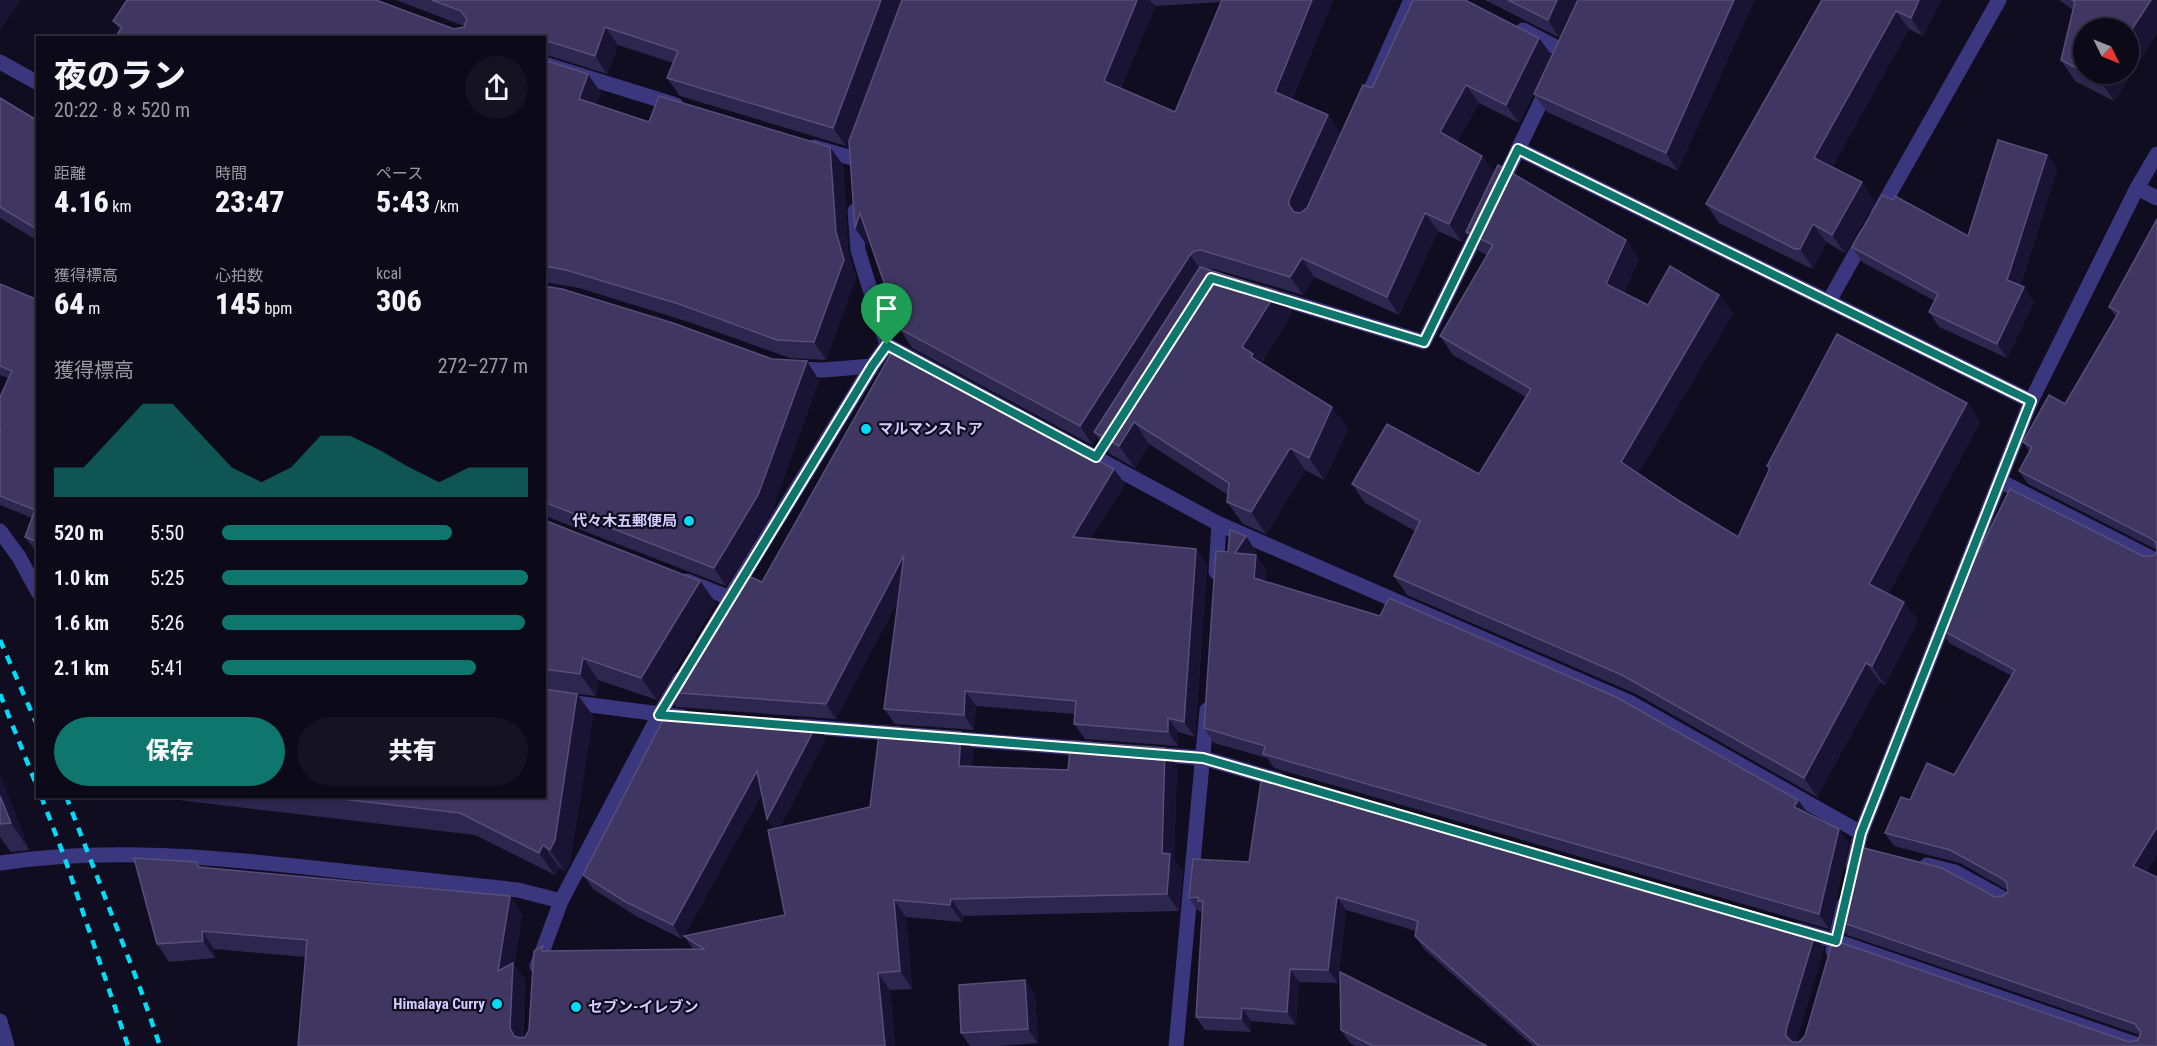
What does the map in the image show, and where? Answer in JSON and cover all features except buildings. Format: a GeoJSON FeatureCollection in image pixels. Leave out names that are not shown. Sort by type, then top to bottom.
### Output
{"type":"FeatureCollection","features":[{"type":"Feature","properties":{"kind":"street"},"geometry":{"type":"LineString","coordinates":[[1358,116],[1411,0]]}},
{"type":"Feature","properties":{"kind":"street"},"geometry":{"type":"LineString","coordinates":[[1829,301],[1999,0]]}},
{"type":"Feature","properties":{"kind":"street"},"geometry":{"type":"LineString","coordinates":[[1255,291],[1424,342],[1562,58],[1514,26]]}},
{"type":"Feature","properties":{"kind":"street"},"geometry":{"type":"LineString","coordinates":[[0,62],[36,82]]}},
{"type":"Feature","properties":{"kind":"street"},"geometry":{"type":"LineString","coordinates":[[546,65],[692,110]]}},
{"type":"Feature","properties":{"kind":"street"},"geometry":{"type":"LineString","coordinates":[[795,141],[854,159]]}},
{"type":"Feature","properties":{"kind":"street"},"geometry":{"type":"LineString","coordinates":[[1518,149],[2031,401]]}},
{"type":"Feature","properties":{"kind":"street"},"geometry":{"type":"LineString","coordinates":[[1830,962],[1849,883],[1862,843],[2031,401],[2137,188],[2157,154]]}},
{"type":"Feature","properties":{"kind":"street"},"geometry":{"type":"LineString","coordinates":[[2137,188],[2157,198]]}},
{"type":"Feature","properties":{"kind":"street"},"geometry":{"type":"LineString","coordinates":[[854,193],[858,250],[887,345],[1099,452],[1219,524],[1631,703],[1862,843]]}},
{"type":"Feature","properties":{"kind":"street"},"geometry":{"type":"LineString","coordinates":[[675,576],[727,602],[887,345]]}},
{"type":"Feature","properties":{"kind":"street"},"geometry":{"type":"LineString","coordinates":[[777,364],[788,368],[824,370],[872,366]]}},
{"type":"Feature","properties":{"kind":"street"},"geometry":{"type":"LineString","coordinates":[[2000,481],[2157,561]]}},
{"type":"Feature","properties":{"kind":"street"},"geometry":{"type":"LineString","coordinates":[[1215,583],[1219,524]]}},
{"type":"Feature","properties":{"kind":"street"},"geometry":{"type":"LineString","coordinates":[[0,531],[19,556],[36,588]]}},
{"type":"Feature","properties":{"kind":"street"},"geometry":{"type":"LineString","coordinates":[[535,981],[536,970],[561,901],[659,715],[688,666]]}},
{"type":"Feature","properties":{"kind":"street"},"geometry":{"type":"LineString","coordinates":[[546,699],[659,715],[694,717]]}},
{"type":"Feature","properties":{"kind":"street"},"geometry":{"type":"LineString","coordinates":[[1176,1046],[1207,700]]}},
{"type":"Feature","properties":{"kind":"street"},"geometry":{"type":"LineString","coordinates":[[789,725],[1109,751]]}},
{"type":"Feature","properties":{"kind":"street"},"geometry":{"type":"LineString","coordinates":[[1132,752],[1203,758],[1295,785]]}},
{"type":"Feature","properties":{"kind":"street"},"geometry":{"type":"LineString","coordinates":[[0,863],[64,856],[156,854],[227,858],[518,890],[561,901]]}},
{"type":"Feature","properties":{"kind":"street"},"geometry":{"type":"LineString","coordinates":[[1912,861],[1955,872],[2008,901]]}},
{"type":"Feature","properties":{"kind":"street"},"geometry":{"type":"LineString","coordinates":[[1778,924],[1836,941],[2141,1046]]}},
{"type":"Feature","properties":{"kind":"street"},"geometry":{"type":"LineString","coordinates":[[0,1021],[7,1046]]}},
{"type":"Feature","properties":{"kind":"railway"},"geometry":{"type":"LineString","coordinates":[[0,640],[36,722]]}},
{"type":"Feature","properties":{"kind":"railway"},"geometry":{"type":"LineString","coordinates":[[0,694],[36,784]]}},
{"type":"Feature","properties":{"kind":"railway"},"geometry":{"type":"LineString","coordinates":[[42,798],[64,856],[128,1046]]}},
{"type":"Feature","properties":{"kind":"railway"},"geometry":{"type":"LineString","coordinates":[[67,798],[160,1046]]}},
{"type":"Feature","properties":{"kind":"place","name":"マルマンストア"},"geometry":{"type":"Point","coordinates":[866,429]}},
{"type":"Feature","properties":{"kind":"place","name":"代々木五郵便局"},"geometry":{"type":"Point","coordinates":[689,521]}},
{"type":"Feature","properties":{"kind":"place","name":"Himalaya Curry"},"geometry":{"type":"Point","coordinates":[497,1004]}},
{"type":"Feature","properties":{"kind":"place","name":"セブン-イレブン"},"geometry":{"type":"Point","coordinates":[576,1007]}},
{"type":"Feature","properties":{"kind":"route"},"geometry":{"type":"LineString","coordinates":[[1518,149],[2031,401],[1861,833],[1836,941],[1203,758],[659,715],[887,345],[1096,457],[1211,278],[1424,342],[1518,149]]}}]}
